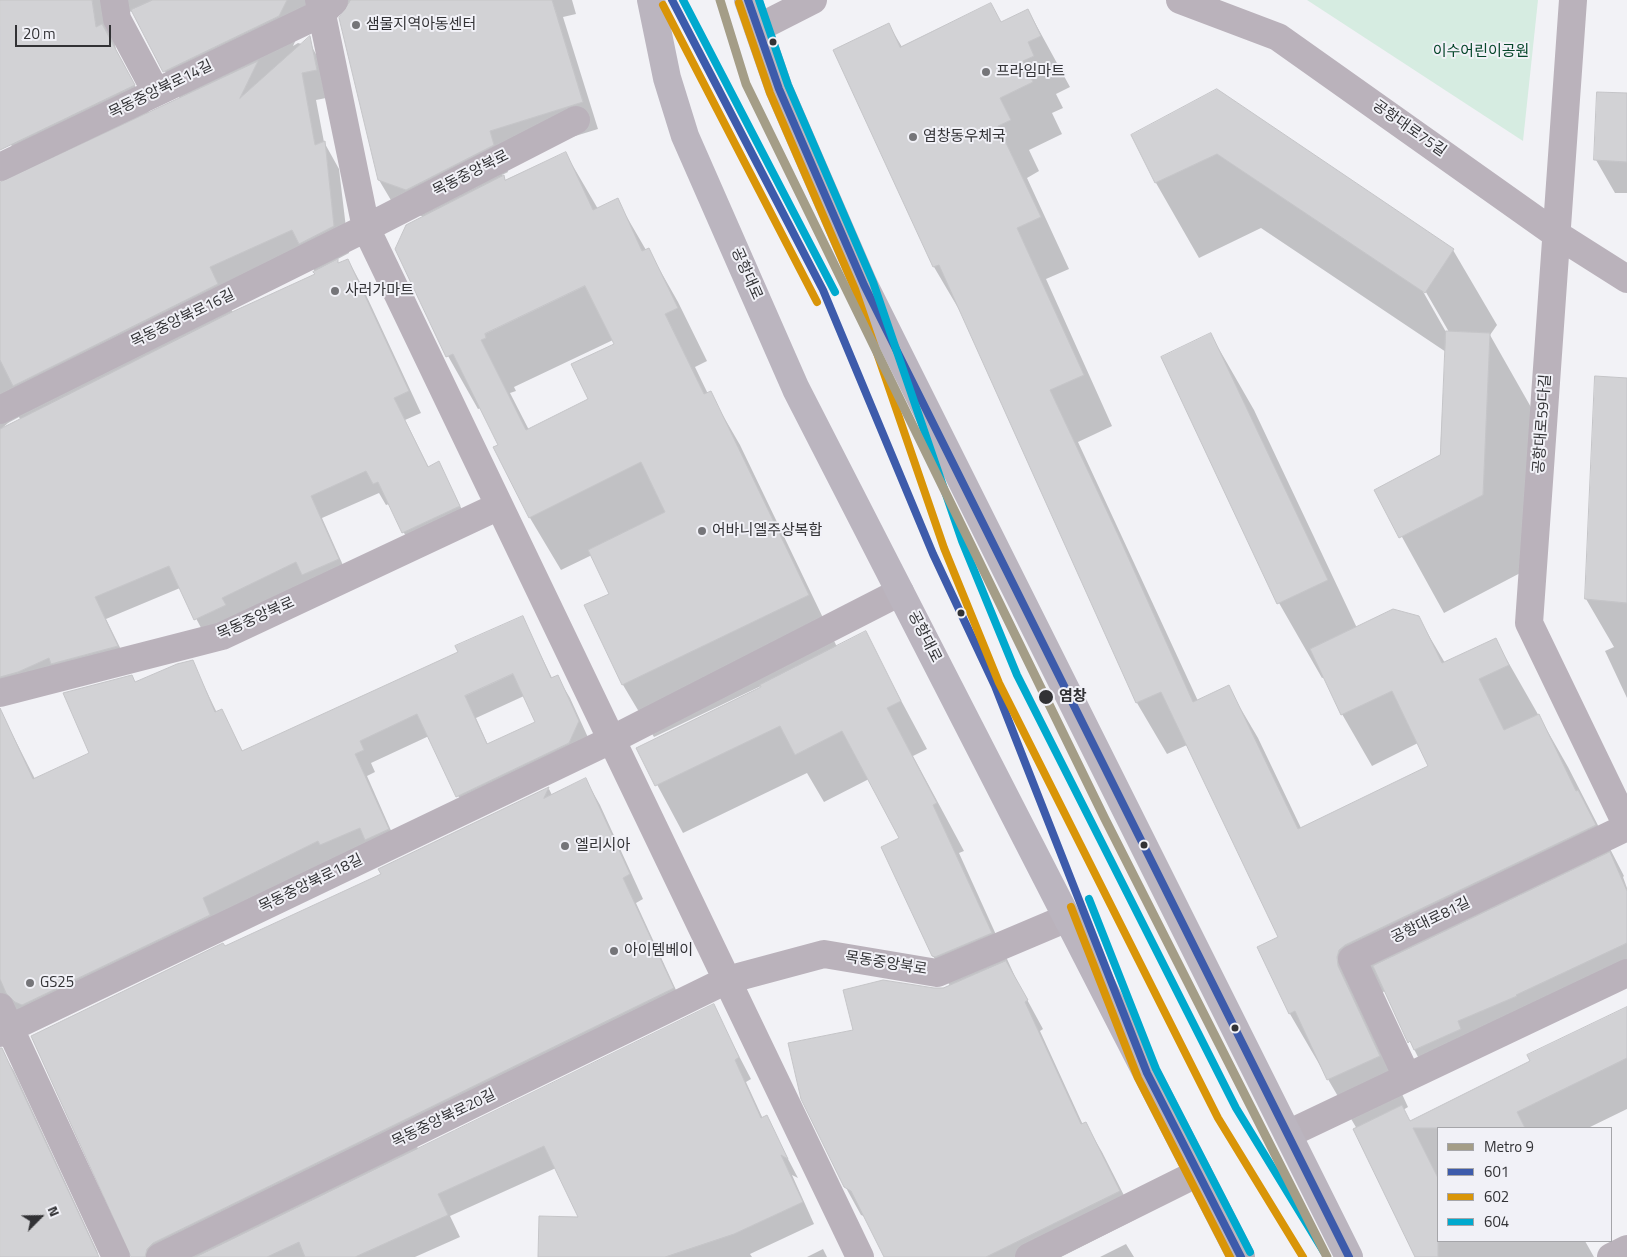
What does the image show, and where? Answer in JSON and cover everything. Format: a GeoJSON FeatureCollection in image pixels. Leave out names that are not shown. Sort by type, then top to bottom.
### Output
{"type":"FeatureCollection","features":[{"type":"Feature","properties":{"kind":"main road","name":"공항대로"},"geometry":{"type":"LineString","coordinates":[[651,0],[667,78],[685,136],[796,389],[1241,1257]]}},
{"type":"Feature","properties":{"kind":"main road"},"geometry":{"type":"LineString","coordinates":[[748,0],[779,89],[864,285],[1350,1257]]}},
{"type":"Feature","properties":{"kind":"street"},"geometry":{"type":"LineString","coordinates":[[114,0],[116,19],[156,92]]}},
{"type":"Feature","properties":{"kind":"street"},"geometry":{"type":"LineString","coordinates":[[758,28],[813,0]]}},
{"type":"Feature","properties":{"kind":"street","name":"공항대로75길"},"geometry":{"type":"LineString","coordinates":[[1180,0],[1278,37],[1556,234],[1627,280]]}},
{"type":"Feature","properties":{"kind":"street","name":"공항대로59다길"},"geometry":{"type":"LineString","coordinates":[[1573,0],[1529,623],[1627,827]]}},
{"type":"Feature","properties":{"kind":"street"},"geometry":{"type":"LineString","coordinates":[[325,4],[366,228],[860,1257]]}},
{"type":"Feature","properties":{"kind":"street","name":"목동중앙북로14길"},"geometry":{"type":"LineString","coordinates":[[0,167],[156,92],[325,4]]}},
{"type":"Feature","properties":{"kind":"street","name":"목동중앙북로"},"geometry":{"type":"LineString","coordinates":[[366,228],[576,120]]}},
{"type":"Feature","properties":{"kind":"street","name":"목동중앙북로16길"},"geometry":{"type":"LineString","coordinates":[[0,410],[366,228]]}},
{"type":"Feature","properties":{"kind":"street","name":"목동중앙북로"},"geometry":{"type":"LineString","coordinates":[[0,693],[222,636],[499,506]]}},
{"type":"Feature","properties":{"kind":"street"},"geometry":{"type":"LineString","coordinates":[[611,740],[900,592]]}},
{"type":"Feature","properties":{"kind":"street","name":"목동중앙북로18길"},"geometry":{"type":"LineString","coordinates":[[116,1257],[3,1022],[611,740]]}},
{"type":"Feature","properties":{"kind":"street","name":"공항대로81길"},"geometry":{"type":"LineString","coordinates":[[1407,1077],[1352,959],[1627,827]]}},
{"type":"Feature","properties":{"kind":"street","name":"목동중앙북로"},"geometry":{"type":"LineString","coordinates":[[726,980],[824,954],[937,973],[1067,918]]}},
{"type":"Feature","properties":{"kind":"street"},"geometry":{"type":"LineString","coordinates":[[1288,1134],[1627,973]]}},
{"type":"Feature","properties":{"kind":"street","name":"목동중앙북로20길"},"geometry":{"type":"LineString","coordinates":[[160,1257],[726,980]]}},
{"type":"Feature","properties":{"kind":"street"},"geometry":{"type":"LineString","coordinates":[[1029,1257],[1198,1173]]}},
{"type":"Feature","properties":{"kind":"street"},"geometry":{"type":"LineString","coordinates":[[1611,1257],[1627,1249]]}},
{"type":"Feature","properties":{"kind":"green space","name":"이수어린이공원"},"geometry":{"type":"Polygon","coordinates":[[[1307,0],[1538,0],[1523,141],[1307,0]]]}},
{"type":"Feature","properties":{"kind":"building"},"geometry":{"type":"Polygon","coordinates":[[[0,0],[92,0],[96,27],[102,24],[135,85],[0,150],[0,0]]]}},
{"type":"Feature","properties":{"kind":"building"},"geometry":{"type":"Polygon","coordinates":[[[153,0],[287,0],[279,16],[163,72],[131,10],[153,0]]]}},
{"type":"Feature","properties":{"kind":"building"},"geometry":{"type":"Polygon","coordinates":[[[351,0],[552,0],[583,102],[490,131],[494,145],[406,190],[378,180],[339,18],[351,0]]]}},
{"type":"Feature","properties":{"kind":"building"},"geometry":{"type":"Polygon","coordinates":[[[991,3],[1001,22],[1028,9],[1041,36],[1028,42],[1034,56],[1023,61],[1033,82],[1000,98],[1011,120],[998,126],[1041,217],[1017,228],[1084,375],[1050,390],[1193,702],[1229,685],[1298,829],[1428,766],[1392,691],[1341,715],[1310,649],[1393,609],[1419,616],[1442,663],[1496,638],[1509,665],[1479,679],[1504,730],[1539,714],[1576,791],[1578,790],[1596,825],[1345,945],[1339,950],[1337,957],[1338,966],[1380,1056],[1327,1080],[1295,1011],[1289,1014],[1257,947],[1278,937],[1161,692],[1136,703],[939,265],[933,267],[833,50],[889,23],[900,47],[991,3]]]}},
{"type":"Feature","properties":{"kind":"building"},"geometry":{"type":"Polygon","coordinates":[[[310,36],[317,70],[302,73],[315,145],[325,141],[334,226],[299,244],[292,230],[210,267],[218,284],[13,386],[0,360],[0,182],[258,61],[240,98],[310,36]]]}},
{"type":"Feature","properties":{"kind":"building"},"geometry":{"type":"Polygon","coordinates":[[[1217,89],[1454,249],[1425,293],[1217,154],[1155,183],[1131,135],[1217,89]]]}},
{"type":"Feature","properties":{"kind":"building"},"geometry":{"type":"Polygon","coordinates":[[[1597,92],[1627,93],[1627,162],[1594,160],[1597,92]]]}},
{"type":"Feature","properties":{"kind":"building"},"geometry":{"type":"Polygon","coordinates":[[[566,152],[593,210],[618,198],[642,251],[649,248],[678,308],[665,314],[704,394],[711,391],[809,595],[622,685],[584,605],[609,594],[588,550],[665,512],[641,462],[529,518],[493,447],[498,445],[453,354],[446,357],[395,249],[406,225],[504,175],[505,180],[566,152]],[[585,286],[485,334],[486,338],[481,340],[526,430],[588,399],[571,364],[614,344],[585,286]]]}},
{"type":"Feature","properties":{"kind":"building"},"geometry":{"type":"Polygon","coordinates":[[[338,259],[338,263],[348,259],[409,391],[394,398],[428,467],[439,461],[460,506],[402,533],[378,482],[373,484],[366,471],[311,496],[339,559],[302,575],[296,562],[222,598],[226,605],[194,620],[169,566],[95,597],[118,646],[51,664],[49,658],[18,672],[0,677],[0,429],[232,312],[315,274],[313,272],[338,259]]]}},
{"type":"Feature","properties":{"kind":"building"},"geometry":{"type":"Polygon","coordinates":[[[1446,331],[1490,333],[1483,495],[1399,538],[1374,490],[1440,455],[1446,331]]]}},
{"type":"Feature","properties":{"kind":"building"},"geometry":{"type":"Polygon","coordinates":[[[1211,333],[1328,580],[1277,604],[1161,357],[1211,333]]]}},
{"type":"Feature","properties":{"kind":"building"},"geometry":{"type":"Polygon","coordinates":[[[1595,376],[1627,378],[1627,603],[1585,599],[1595,376]]]}},
{"type":"Feature","properties":{"kind":"building"},"geometry":{"type":"Polygon","coordinates":[[[523,616],[551,678],[558,675],[579,721],[569,743],[456,797],[417,714],[360,741],[364,750],[355,754],[389,829],[365,840],[360,828],[320,845],[318,841],[203,898],[210,915],[22,1005],[15,1002],[6,993],[0,979],[0,708],[33,779],[89,753],[63,693],[132,675],[135,682],[177,664],[193,660],[215,712],[222,709],[242,751],[458,652],[455,646],[523,616]],[[513,674],[465,696],[487,744],[535,722],[513,674]]]}},
{"type":"Feature","properties":{"kind":"building"},"geometry":{"type":"Polygon","coordinates":[[[866,631],[901,701],[887,708],[937,803],[933,805],[992,933],[935,957],[932,956],[881,847],[899,838],[842,731],[795,755],[780,726],[655,786],[636,748],[761,687],[760,685],[866,631]]]}},
{"type":"Feature","properties":{"kind":"building"},"geometry":{"type":"Polygon","coordinates":[[[586,778],[630,874],[623,878],[674,988],[153,1243],[147,1249],[145,1257],[131,1257],[31,1036],[223,943],[225,946],[381,874],[378,869],[549,787],[544,798],[586,778]]]}},
{"type":"Feature","properties":{"kind":"building"},"geometry":{"type":"Polygon","coordinates":[[[1610,852],[1627,891],[1627,943],[1517,996],[1458,1021],[1461,1029],[1414,1050],[1410,1041],[1408,1043],[1373,966],[1610,852]]]}},
{"type":"Feature","properties":{"kind":"building"},"geometry":{"type":"Polygon","coordinates":[[[1006,961],[1028,1000],[1025,1002],[1081,1124],[1086,1122],[1120,1191],[986,1257],[884,1257],[851,1191],[844,1187],[801,1099],[788,1043],[853,1030],[843,990],[883,980],[943,988],[1006,961]]]}},
{"type":"Feature","properties":{"kind":"building"},"geometry":{"type":"Polygon","coordinates":[[[714,1004],[739,1057],[735,1060],[761,1118],[767,1115],[788,1159],[781,1155],[803,1202],[734,1234],[665,1257],[538,1257],[539,1216],[578,1217],[544,1146],[438,1194],[448,1215],[355,1257],[305,1257],[299,1242],[267,1257],[196,1257],[714,1004]]]}},
{"type":"Feature","properties":{"kind":"building"},"geometry":{"type":"Polygon","coordinates":[[[1627,1007],[1627,1058],[1517,1112],[1524,1127],[1413,1128],[1437,1176],[1438,1257],[1415,1257],[1353,1129],[1402,1105],[1410,1121],[1530,1061],[1527,1055],[1627,1007]]]}},
{"type":"Feature","properties":{"kind":"building"},"geometry":{"type":"Polygon","coordinates":[[[0,1048],[2,1048],[99,1257],[0,1257],[0,1048]]]}},
{"type":"Feature","properties":{"kind":"metro line","name":"9"},"geometry":{"type":"LineString","coordinates":[[720,0],[746,84],[1105,819],[1327,1257]]}},
{"type":"Feature","properties":{"kind":"transit line","name":"601"},"geometry":{"type":"LineString","coordinates":[[672,0],[823,290],[933,554],[995,686],[1147,1073],[1241,1257]]}},
{"type":"Feature","properties":{"kind":"transit line","name":"604"},"geometry":{"type":"LineString","coordinates":[[683,0],[835,292]]}},
{"type":"Feature","properties":{"kind":"transit line","name":"601"},"geometry":{"type":"LineString","coordinates":[[748,0],[779,89],[864,285],[1349,1257]]}},
{"type":"Feature","properties":{"kind":"transit line","name":"604"},"geometry":{"type":"LineString","coordinates":[[759,0],[788,85],[873,282],[962,541],[1017,675],[1236,1108],[1324,1252]]}},
{"type":"Feature","properties":{"kind":"transit line","name":"602"},"geometry":{"type":"LineString","coordinates":[[739,3],[770,93],[855,289],[944,548],[999,683],[1218,1118],[1303,1257]]}},
{"type":"Feature","properties":{"kind":"transit line","name":"602"},"geometry":{"type":"LineString","coordinates":[[663,5],[817,302]]}},
{"type":"Feature","properties":{"kind":"transit line","name":"604"},"geometry":{"type":"LineString","coordinates":[[1089,899],[1156,1069],[1250,1252]]}},
{"type":"Feature","properties":{"kind":"transit line","name":"602"},"geometry":{"type":"LineString","coordinates":[[1071,907],[1138,1078],[1230,1257]]}},
{"type":"Feature","properties":{"kind":"place","name":"샘물지역아동센터"},"geometry":{"type":"Point","coordinates":[356,25]}},
{"type":"Feature","properties":{"kind":"place","name":"프라임마트"},"geometry":{"type":"Point","coordinates":[986,72]}},
{"type":"Feature","properties":{"kind":"place","name":"염창동우체국"},"geometry":{"type":"Point","coordinates":[913,137]}},
{"type":"Feature","properties":{"kind":"place","name":"사러가마트"},"geometry":{"type":"Point","coordinates":[335,291]}},
{"type":"Feature","properties":{"kind":"place","name":"어바니엘주상복합"},"geometry":{"type":"Point","coordinates":[702,531]}},
{"type":"Feature","properties":{"kind":"place","name":"염창"},"geometry":{"type":"Point","coordinates":[1046,697]}},
{"type":"Feature","properties":{"kind":"place","name":"엘리시아"},"geometry":{"type":"Point","coordinates":[565,846]}},
{"type":"Feature","properties":{"kind":"place","name":"아이템베이"},"geometry":{"type":"Point","coordinates":[614,951]}},
{"type":"Feature","properties":{"kind":"place","name":"GS25"},"geometry":{"type":"Point","coordinates":[30,983]}}]}
